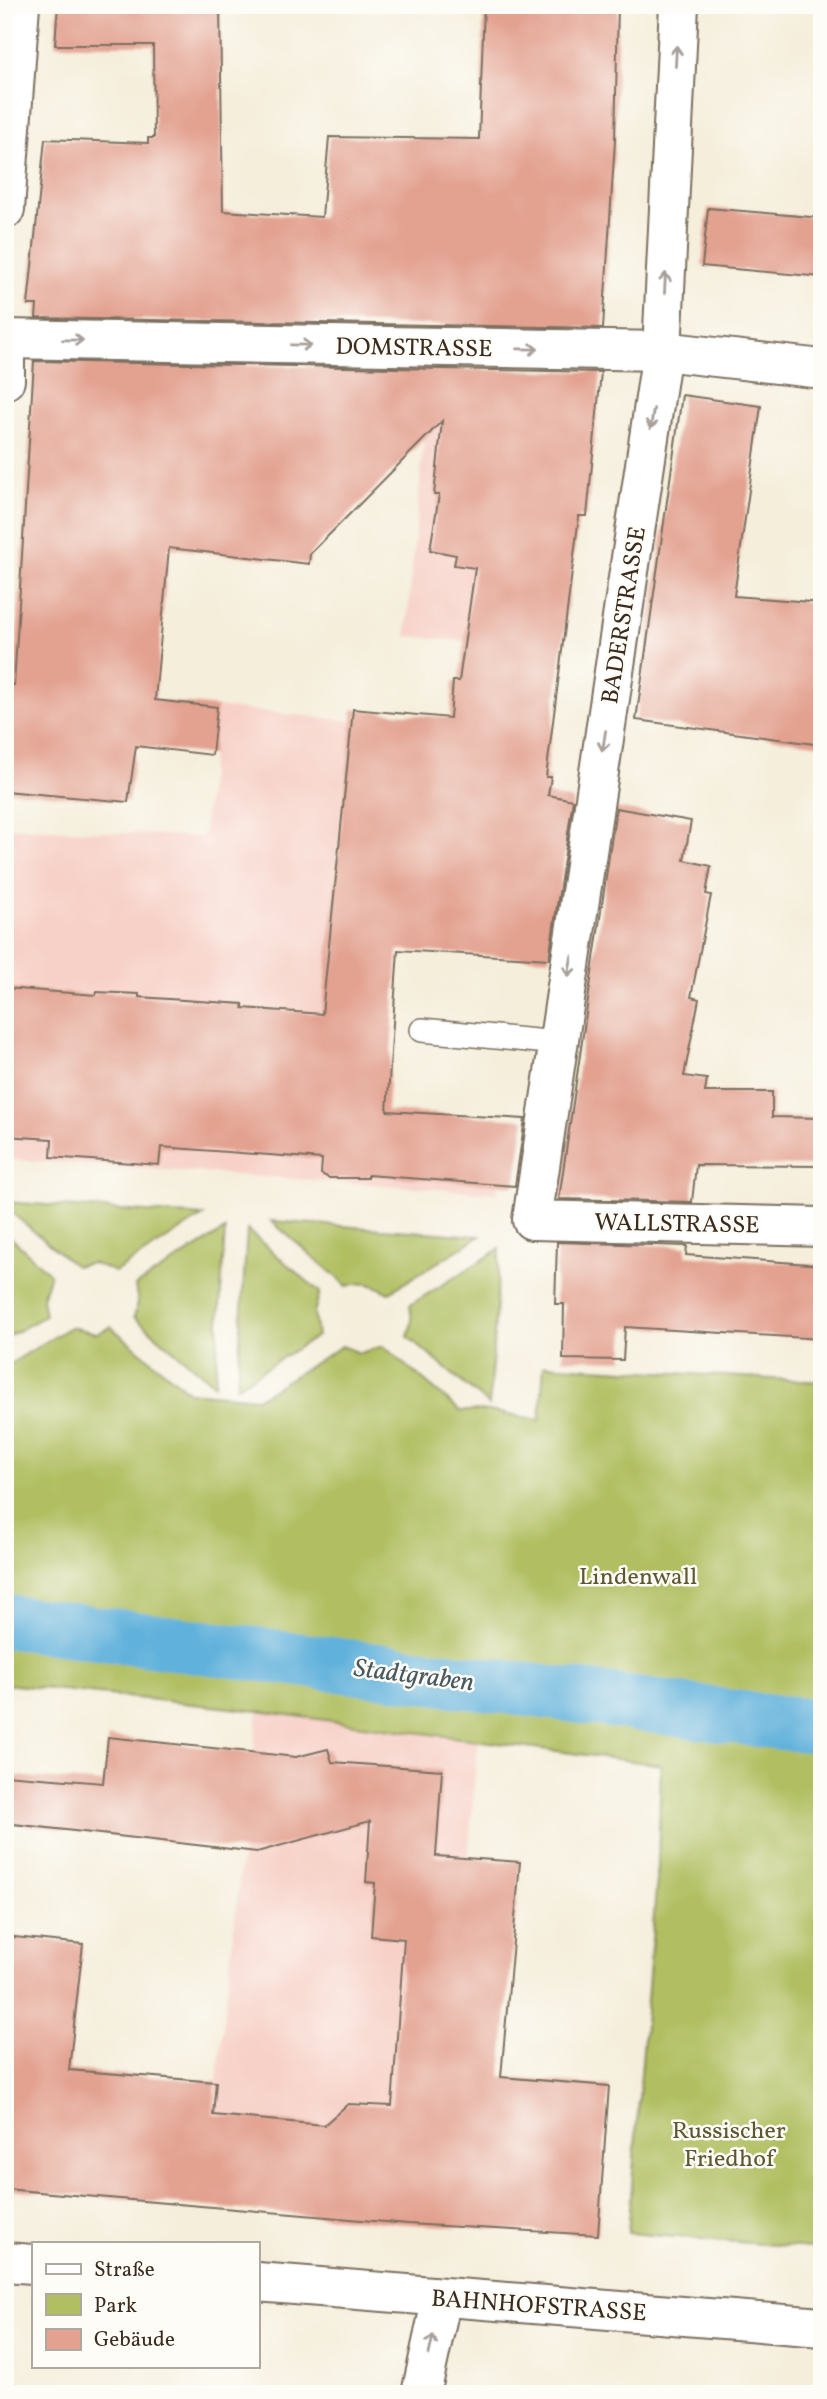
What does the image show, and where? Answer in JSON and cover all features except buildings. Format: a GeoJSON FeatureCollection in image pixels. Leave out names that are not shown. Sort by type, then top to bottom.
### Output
{"type":"FeatureCollection","features":[{"type":"Feature","properties":{"kind":"street"},"geometry":{"type":"LineString","coordinates":[[5,209],[20,5]]}},
{"type":"Feature","properties":{"kind":"street","name":"BADERSTRASSE"},"geometry":{"type":"LineString","coordinates":[[532,1220],[662,351],[679,5]]}},
{"type":"Feature","properties":{"kind":"street","name":"DOMSTRASSE"},"geometry":{"type":"LineString","coordinates":[[5,339],[662,351],[822,369]]}},
{"type":"Feature","properties":{"kind":"street"},"geometry":{"type":"LineString","coordinates":[[5,347],[5,380]]}},
{"type":"Feature","properties":{"kind":"street","name":"WALLSTRASSE"},"geometry":{"type":"LineString","coordinates":[[532,1220],[822,1227]]}},
{"type":"Feature","properties":{"kind":"street"},"geometry":{"type":"LineString","coordinates":[[5,2262],[32,2264]]}},
{"type":"Feature","properties":{"kind":"street","name":"BAHNHOFSTRASSE"},"geometry":{"type":"LineString","coordinates":[[259,2282],[822,2327]]}},
{"type":"Feature","properties":{"kind":"street"},"geometry":{"type":"LineString","coordinates":[[421,2394],[442,2297]]}},
{"type":"Feature","properties":{"kind":"lane"},"geometry":{"type":"LineString","coordinates":[[422,1030],[558,1043]]}},
{"type":"Feature","properties":{"kind":"shaded area"},"geometry":{"type":"Polygon","coordinates":[[[432,391],[599,396],[587,516],[579,516],[465,641],[406,636],[424,438],[432,391]]]}},
{"type":"Feature","properties":{"kind":"shaded area"},"geometry":{"type":"Polygon","coordinates":[[[217,707],[352,721],[337,851],[330,945],[398,950],[387,1111],[504,1119],[498,1193],[5,1159],[5,827],[203,837],[217,707]]]}},
{"type":"Feature","properties":{"kind":"shaded area"},"geometry":{"type":"Polygon","coordinates":[[[258,1711],[478,1741],[458,1976],[429,2226],[203,2207],[258,1711]]]}},
{"type":"Feature","properties":{"kind":"green space"},"geometry":{"type":"Polygon","coordinates":[[[5,1202],[203,1216],[115,1272],[92,1263],[75,1266],[5,1207],[5,1202]]]}},
{"type":"Feature","properties":{"kind":"green space"},"geometry":{"type":"Polygon","coordinates":[[[271,1221],[480,1236],[388,1293],[369,1284],[347,1286],[271,1221]]]}},
{"type":"Feature","properties":{"kind":"green space"},"geometry":{"type":"Polygon","coordinates":[[[225,1230],[215,1385],[134,1317],[138,1303],[135,1286],[225,1230]]]}},
{"type":"Feature","properties":{"kind":"green space"},"geometry":{"type":"Polygon","coordinates":[[[247,1230],[320,1292],[314,1313],[317,1336],[237,1386],[247,1230]]]}},
{"type":"Feature","properties":{"kind":"green space"},"geometry":{"type":"Polygon","coordinates":[[[5,1232],[50,1274],[42,1298],[45,1316],[5,1338],[5,1232]]]}},
{"type":"Feature","properties":{"kind":"green space"},"geometry":{"type":"Polygon","coordinates":[[[500,1249],[489,1405],[408,1337],[412,1322],[410,1305],[500,1249]]]}},
{"type":"Feature","properties":{"kind":"green space","name":"Lindenwall"},"geometry":{"type":"Polygon","coordinates":[[[70,1327],[97,1333],[111,1327],[189,1392],[258,1398],[342,1346],[360,1353],[383,1346],[460,1411],[489,1411],[540,1420],[544,1365],[822,1382],[822,2249],[628,2233],[658,1865],[661,1765],[258,1711],[5,1684],[5,1367],[70,1327]]]}},
{"type":"Feature","properties":{"kind":"waterway","name":"Stadtgraben"},"geometry":{"type":"LineString","coordinates":[[5,1621],[780,1723],[822,1726]]}},
{"type":"Feature","properties":{"kind":"park label","name":"Russischer Friedhof"},"geometry":{"type":"Point","coordinates":[729,2144]}}]}
